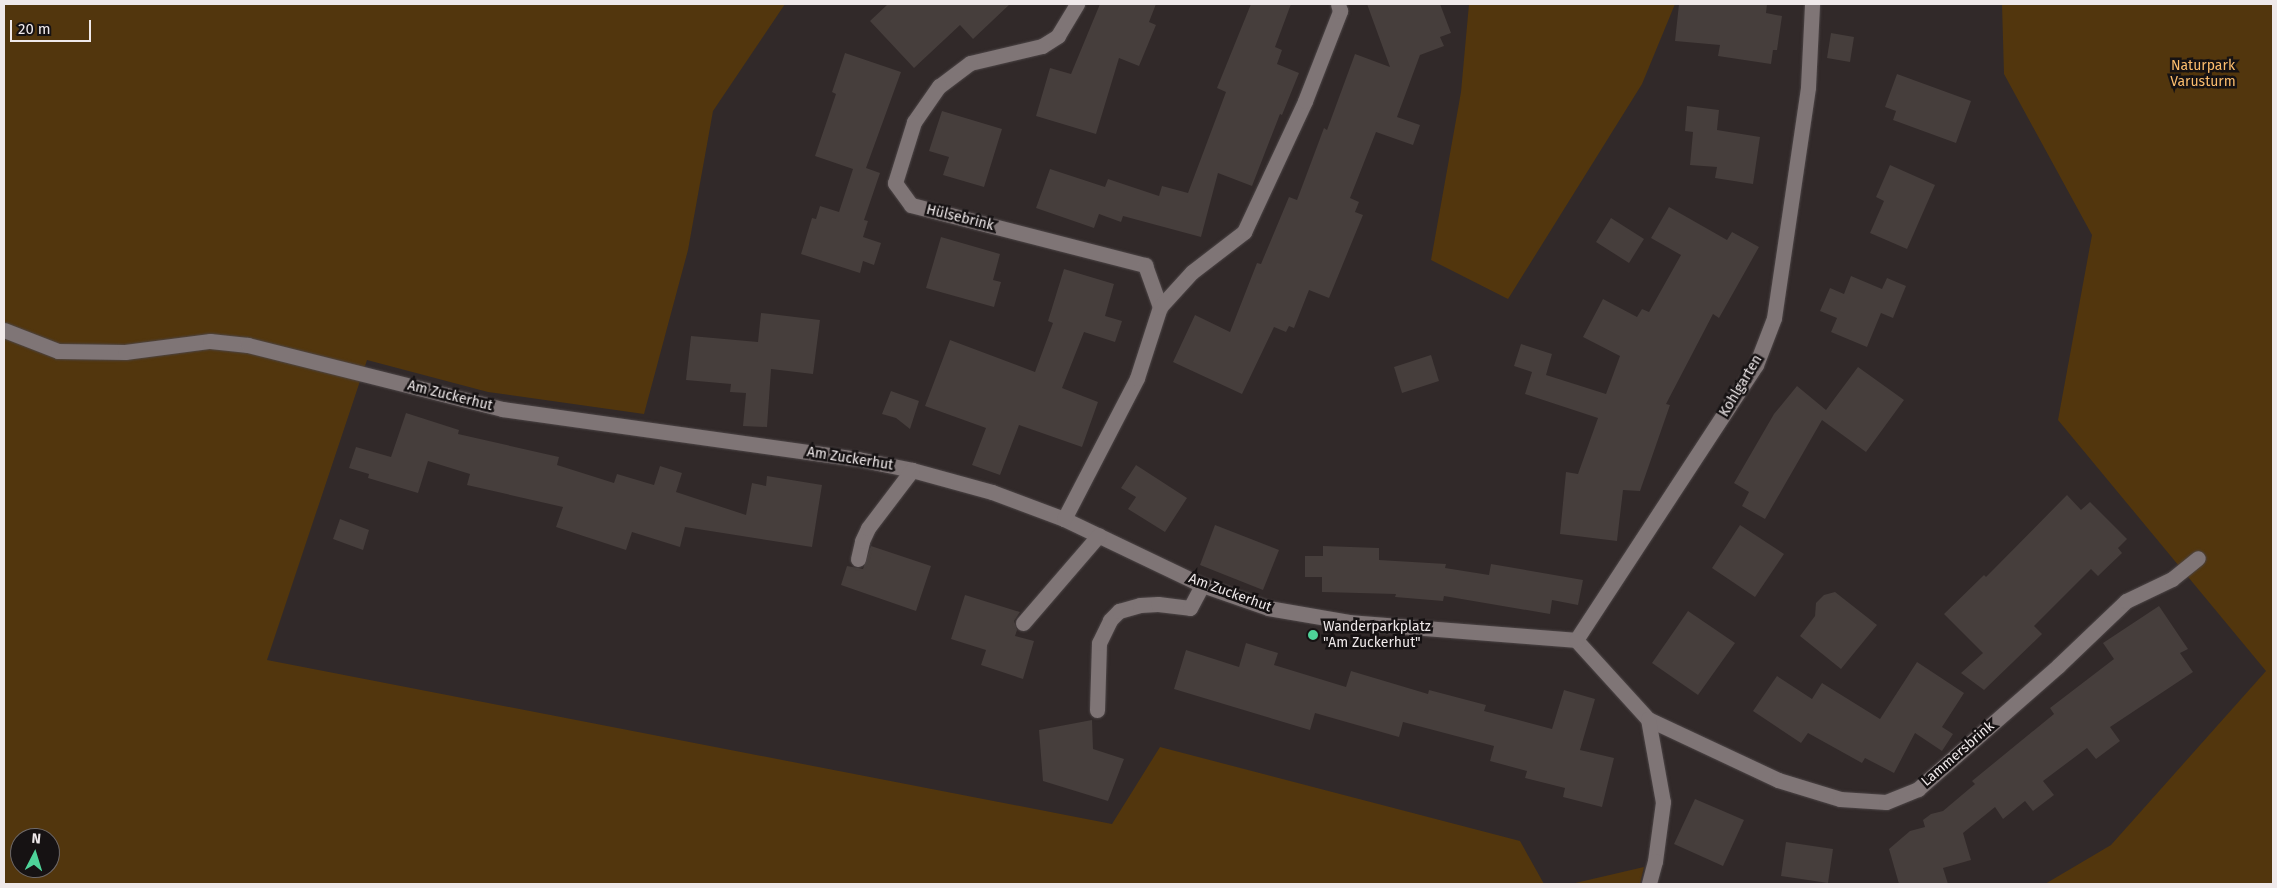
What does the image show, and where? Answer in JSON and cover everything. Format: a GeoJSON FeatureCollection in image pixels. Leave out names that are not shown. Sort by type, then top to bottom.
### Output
{"type":"FeatureCollection","features":[{"type":"Feature","properties":{"kind":"street","name":"Hülsebrink"},"geometry":{"type":"LineString","coordinates":[[1077,4],[1058,36],[1042,46],[970,63],[939,86],[914,122],[895,183],[911,205],[1145,265],[1160,307]]}},
{"type":"Feature","properties":{"kind":"street"},"geometry":{"type":"LineString","coordinates":[[1064,519],[1137,378],[1160,307],[1192,272],[1244,232],[1306,101],[1340,11],[1338,4]]}},
{"type":"Feature","properties":{"kind":"street","name":"Kohlgarten"},"geometry":{"type":"LineString","coordinates":[[1576,640],[1756,365],[1774,318],[1808,87],[1812,4]]}},
{"type":"Feature","properties":{"kind":"street","name":"Am Zuckerhut"},"geometry":{"type":"LineString","coordinates":[[4,330],[58,351],[125,352],[210,342],[248,345],[502,409],[858,459],[912,470],[992,492],[1064,519],[1202,584],[1268,608],[1349,622],[1576,640]]}},
{"type":"Feature","properties":{"kind":"street"},"geometry":{"type":"LineString","coordinates":[[858,559],[862,541],[868,528],[912,470]]}},
{"type":"Feature","properties":{"kind":"street"},"geometry":{"type":"LineString","coordinates":[[1023,623],[1099,535]]}},
{"type":"Feature","properties":{"kind":"street","name":"Lammersbrink"},"geometry":{"type":"LineString","coordinates":[[1648,719],[1778,780],[1840,799],[1886,802],[1918,789],[2058,666],[2126,601],[2172,579],[2198,558]]}},
{"type":"Feature","properties":{"kind":"street"},"geometry":{"type":"LineString","coordinates":[[1097,710],[1099,643],[1110,620],[1119,611],[1140,605],[1158,604],[1190,608],[1202,584]]}},
{"type":"Feature","properties":{"kind":"street"},"geometry":{"type":"LineString","coordinates":[[1576,640],[1648,719],[1663,802],[1656,861],[1649,884]]}},
{"type":"Feature","properties":{"kind":"green space"},"geometry":{"type":"Polygon","coordinates":[[[4,4],[785,4],[713,111],[688,250],[644,414],[488,392],[367,360],[267,660],[1112,824],[1160,747],[1520,841],[1544,884],[4,884],[4,4]]]}},
{"type":"Feature","properties":{"kind":"green space"},"geometry":{"type":"Polygon","coordinates":[[[1469,4],[1675,4],[1642,84],[1508,299],[1431,260],[1461,92],[1469,4]]]}},
{"type":"Feature","properties":{"kind":"green space","name":"Naturpark Varusturm"},"geometry":{"type":"Polygon","coordinates":[[[2002,4],[2273,4],[2273,884],[2045,884],[2111,845],[2266,671],[2058,420],[2092,235],[2004,74],[2002,4]]]}},
{"type":"Feature","properties":{"kind":"green space"},"geometry":{"type":"Polygon","coordinates":[[[1644,867],[1640,884],[1571,884],[1644,867]]]}},
{"type":"Feature","properties":{"kind":"building"},"geometry":{"type":"Polygon","coordinates":[[[888,4],[1010,4],[973,39],[960,25],[914,68],[870,21],[888,4]]]}},
{"type":"Feature","properties":{"kind":"building"},"geometry":{"type":"Polygon","coordinates":[[[1100,4],[1156,4],[1149,22],[1156,25],[1139,66],[1119,58],[1096,134],[1036,116],[1050,68],[1071,74],[1100,4]]]}},
{"type":"Feature","properties":{"kind":"building"},"geometry":{"type":"Polygon","coordinates":[[[1251,4],[1291,4],[1275,47],[1282,50],[1277,64],[1299,73],[1282,115],[1280,114],[1252,186],[1218,173],[1201,237],[1123,216],[1121,222],[1099,214],[1094,228],[1036,208],[1050,169],[1105,187],[1108,179],[1159,196],[1162,186],[1188,193],[1226,92],[1217,88],[1251,4]]]}},
{"type":"Feature","properties":{"kind":"building"},"geometry":{"type":"Polygon","coordinates":[[[1367,4],[1440,4],[1451,33],[1440,37],[1444,46],[1420,55],[1397,117],[1420,125],[1413,145],[1376,132],[1350,198],[1359,202],[1355,212],[1363,215],[1329,298],[1309,290],[1294,328],[1289,326],[1286,332],[1274,327],[1242,394],[1173,362],[1195,315],[1230,332],[1257,263],[1261,264],[1289,197],[1297,200],[1324,128],[1327,130],[1355,54],[1390,67],[1367,4]]]}},
{"type":"Feature","properties":{"kind":"building"},"geometry":{"type":"Polygon","coordinates":[[[1679,4],[1767,4],[1766,13],[1782,16],[1777,50],[1773,50],[1771,64],[1718,56],[1720,45],[1675,41],[1679,4]]]}},
{"type":"Feature","properties":{"kind":"building"},"geometry":{"type":"Polygon","coordinates":[[[1831,33],[1854,37],[1850,62],[1827,58],[1831,33]]]}},
{"type":"Feature","properties":{"kind":"building"},"geometry":{"type":"Polygon","coordinates":[[[845,53],[901,72],[866,168],[880,173],[864,220],[868,221],[863,237],[881,243],[874,265],[863,261],[860,273],[801,254],[812,218],[816,219],[820,206],[839,212],[853,169],[815,156],[836,94],[832,92],[845,53]]]}},
{"type":"Feature","properties":{"kind":"building"},"geometry":{"type":"Polygon","coordinates":[[[1897,74],[1971,101],[1956,143],[1893,120],[1896,111],[1885,107],[1897,74]]]}},
{"type":"Feature","properties":{"kind":"building"},"geometry":{"type":"Polygon","coordinates":[[[1687,106],[1719,110],[1717,130],[1760,137],[1753,184],[1715,178],[1717,167],[1690,165],[1693,132],[1685,131],[1687,106]]]}},
{"type":"Feature","properties":{"kind":"building"},"geometry":{"type":"Polygon","coordinates":[[[942,111],[1002,129],[984,187],[943,175],[949,157],[929,151],[942,111]]]}},
{"type":"Feature","properties":{"kind":"building"},"geometry":{"type":"Polygon","coordinates":[[[1890,165],[1935,185],[1907,249],[1870,233],[1884,201],[1876,197],[1890,165]]]}},
{"type":"Feature","properties":{"kind":"building"},"geometry":{"type":"Polygon","coordinates":[[[1669,207],[1727,240],[1732,232],[1759,247],[1719,318],[1713,314],[1666,404],[1670,405],[1640,491],[1623,490],[1617,541],[1560,534],[1566,472],[1578,474],[1598,418],[1525,394],[1532,372],[1514,366],[1521,344],[1552,354],[1546,375],[1606,394],[1620,356],[1583,337],[1603,299],[1637,317],[1642,309],[1649,312],[1681,255],[1651,238],[1669,207]]]}},
{"type":"Feature","properties":{"kind":"building"},"geometry":{"type":"Polygon","coordinates":[[[1611,218],[1644,239],[1629,263],[1596,242],[1611,218]]]}},
{"type":"Feature","properties":{"kind":"building"},"geometry":{"type":"Polygon","coordinates":[[[941,237],[1000,254],[993,280],[1001,282],[994,307],[926,288],[941,237]]]}},
{"type":"Feature","properties":{"kind":"building"},"geometry":{"type":"Polygon","coordinates":[[[1064,269],[1114,284],[1105,316],[1122,321],[1115,342],[1084,332],[1062,388],[1098,402],[1082,447],[1019,425],[1000,475],[972,465],[986,428],[925,406],[950,340],[1035,372],[1053,323],[1048,321],[1064,269]]]}},
{"type":"Feature","properties":{"kind":"building"},"geometry":{"type":"Polygon","coordinates":[[[1851,276],[1882,289],[1887,278],[1906,286],[1893,318],[1881,313],[1867,347],[1831,332],[1837,318],[1820,311],[1830,288],[1844,294],[1851,276]]]}},
{"type":"Feature","properties":{"kind":"building"},"geometry":{"type":"Polygon","coordinates":[[[761,313],[820,320],[813,374],[771,369],[767,427],[743,426],[746,393],[730,392],[731,384],[686,380],[691,336],[758,342],[761,313]]]}},
{"type":"Feature","properties":{"kind":"building"},"geometry":{"type":"Polygon","coordinates":[[[1431,355],[1439,381],[1402,393],[1394,367],[1431,355]]]}},
{"type":"Feature","properties":{"kind":"building"},"geometry":{"type":"Polygon","coordinates":[[[1858,367],[1904,400],[1866,452],[1822,420],[1765,519],[1742,506],[1749,492],[1734,483],[1774,414],[1797,386],[1826,410],[1858,367]]]}},
{"type":"Feature","properties":{"kind":"building"},"geometry":{"type":"Polygon","coordinates":[[[891,391],[919,401],[910,429],[896,418],[882,414],[891,391]]]}},
{"type":"Feature","properties":{"kind":"building"},"geometry":{"type":"Polygon","coordinates":[[[406,413],[459,430],[458,434],[559,457],[557,465],[614,483],[617,474],[654,485],[660,466],[682,473],[676,492],[746,515],[752,483],[766,486],[767,476],[822,485],[812,547],[685,527],[680,547],[632,532],[626,550],[556,527],[563,507],[467,485],[470,474],[428,461],[418,493],[368,478],[369,474],[349,468],[356,447],[391,457],[406,413]]]}},
{"type":"Feature","properties":{"kind":"building"},"geometry":{"type":"Polygon","coordinates":[[[1136,465],[1187,498],[1165,532],[1128,509],[1136,497],[1121,488],[1136,465]]]}},
{"type":"Feature","properties":{"kind":"building"},"geometry":{"type":"Polygon","coordinates":[[[2067,495],[2081,510],[2090,502],[2127,539],[2118,548],[2122,553],[2098,576],[2091,569],[2034,626],[2042,634],[1984,690],[1961,673],[1983,653],[1944,614],[1984,575],[1986,577],[2067,495]]]}},
{"type":"Feature","properties":{"kind":"building"},"geometry":{"type":"Polygon","coordinates":[[[340,519],[369,530],[363,550],[333,539],[340,519]]]}},
{"type":"Feature","properties":{"kind":"building"},"geometry":{"type":"Polygon","coordinates":[[[1215,525],[1279,550],[1263,590],[1200,565],[1215,525]]]}},
{"type":"Feature","properties":{"kind":"building"},"geometry":{"type":"Polygon","coordinates":[[[1740,525],[1784,554],[1755,597],[1712,568],[1740,525]]]}},
{"type":"Feature","properties":{"kind":"building"},"geometry":{"type":"Polygon","coordinates":[[[871,546],[931,566],[916,611],[841,585],[847,566],[863,569],[871,546]]]}},
{"type":"Feature","properties":{"kind":"building"},"geometry":{"type":"Polygon","coordinates":[[[1323,546],[1379,548],[1379,560],[1446,564],[1445,568],[1489,575],[1491,564],[1583,580],[1578,605],[1552,600],[1550,614],[1444,596],[1443,601],[1395,597],[1396,594],[1322,592],[1322,577],[1305,577],[1305,556],[1323,556],[1323,546]]]}},
{"type":"Feature","properties":{"kind":"building"},"geometry":{"type":"Polygon","coordinates":[[[1835,592],[1877,625],[1841,669],[1800,636],[1815,616],[1816,603],[1824,595],[1835,592]]]}},
{"type":"Feature","properties":{"kind":"building"},"geometry":{"type":"Polygon","coordinates":[[[965,595],[1020,612],[1014,621],[1017,630],[1015,636],[1034,641],[1023,679],[981,665],[986,650],[951,639],[965,595]]]}},
{"type":"Feature","properties":{"kind":"building"},"geometry":{"type":"Polygon","coordinates":[[[2159,606],[2188,649],[2180,653],[2193,672],[2110,727],[2120,741],[2096,759],[2087,748],[2043,781],[2054,795],[2033,811],[2025,801],[2003,819],[1995,807],[1963,833],[1971,860],[1943,868],[1948,884],[1899,884],[1889,849],[1910,831],[1925,827],[1923,820],[1931,814],[1943,811],[1975,784],[1972,781],[2054,714],[2050,708],[2114,659],[2103,643],[2159,606]]]}},
{"type":"Feature","properties":{"kind":"building"},"geometry":{"type":"Polygon","coordinates":[[[1688,611],[1735,643],[1698,695],[1652,663],[1688,611]]]}},
{"type":"Feature","properties":{"kind":"building"},"geometry":{"type":"Polygon","coordinates":[[[1246,643],[1278,653],[1274,665],[1346,687],[1351,671],[1428,694],[1429,690],[1486,705],[1484,711],[1552,729],[1564,690],[1595,699],[1580,750],[1614,758],[1602,807],[1563,797],[1565,788],[1525,778],[1527,771],[1490,761],[1494,746],[1403,722],[1399,737],[1315,713],[1310,730],[1174,689],[1186,650],[1239,667],[1246,643]]]}},
{"type":"Feature","properties":{"kind":"building"},"geometry":{"type":"Polygon","coordinates":[[[1917,662],[1964,693],[1942,727],[1953,734],[1942,751],[1915,733],[1894,773],[1865,758],[1862,763],[1808,733],[1801,743],[1753,711],[1777,676],[1812,699],[1822,683],[1880,719],[1917,662]]]}},
{"type":"Feature","properties":{"kind":"building"},"geometry":{"type":"Polygon","coordinates":[[[1092,720],[1093,749],[1124,759],[1108,801],[1043,781],[1039,730],[1092,720]]]}},
{"type":"Feature","properties":{"kind":"building"},"geometry":{"type":"Polygon","coordinates":[[[1695,799],[1744,820],[1723,866],[1674,844],[1695,799]]]}},
{"type":"Feature","properties":{"kind":"building"},"geometry":{"type":"Polygon","coordinates":[[[1786,842],[1833,849],[1828,883],[1781,876],[1786,842]]]}},
{"type":"Feature","properties":{"kind":"place","name":"Wanderparkplatz \"Am Zuckerhut\""},"geometry":{"type":"Point","coordinates":[1313,635]}}]}
